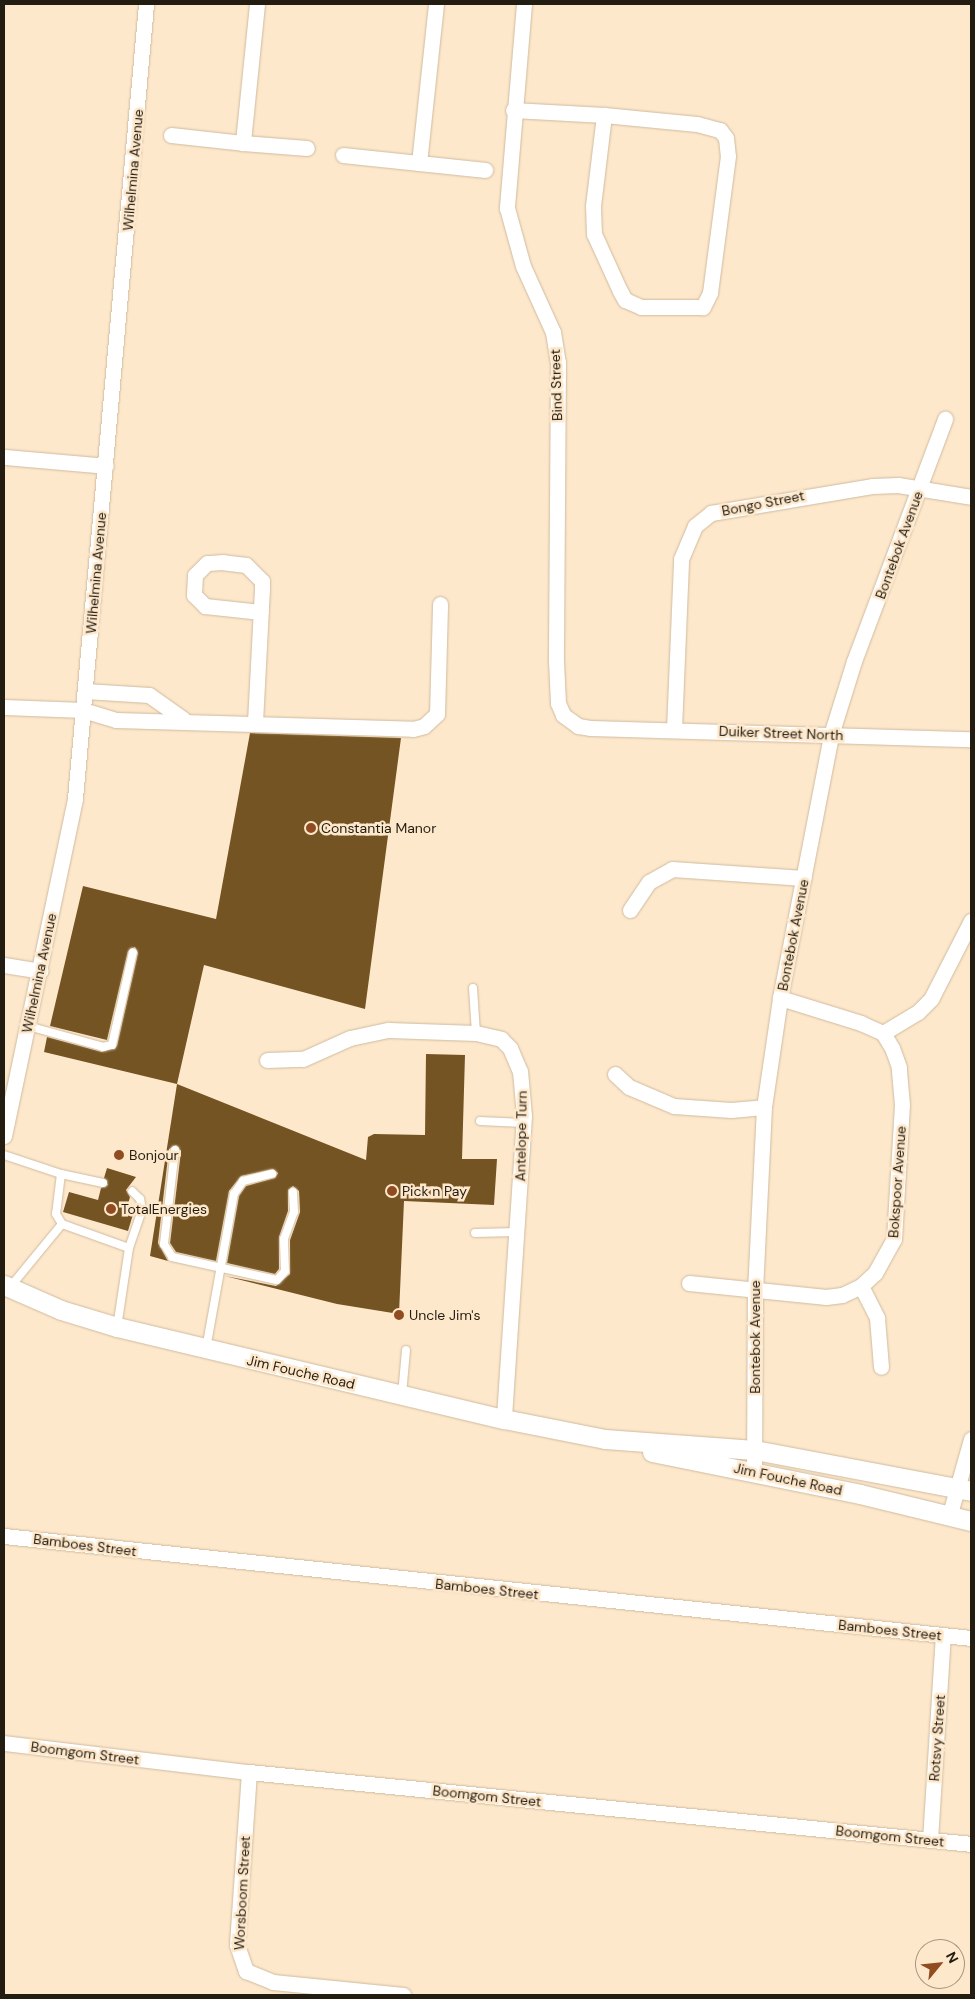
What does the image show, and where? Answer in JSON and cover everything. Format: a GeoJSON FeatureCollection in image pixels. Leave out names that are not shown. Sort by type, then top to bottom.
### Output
{"type":"FeatureCollection","features":[{"type":"Feature","properties":{"kind":"street","name":"Wilhelmina Avenue"},"geometry":{"type":"LineString","coordinates":[[4,1136],[75,798],[146,4]]}},
{"type":"Feature","properties":{"kind":"street"},"geometry":{"type":"LineString","coordinates":[[244,143],[257,4]]}},
{"type":"Feature","properties":{"kind":"street"},"geometry":{"type":"LineString","coordinates":[[419,163],[436,4]]}},
{"type":"Feature","properties":{"kind":"street","name":"Bind Street"},"geometry":{"type":"LineString","coordinates":[[524,4],[513,110],[506,208],[510,230],[543,304],[558,362],[558,703],[568,720],[590,728]]}},
{"type":"Feature","properties":{"kind":"street"},"geometry":{"type":"LineString","coordinates":[[513,110],[604,115],[709,125],[726,138],[728,156],[710,294],[703,307],[642,307],[625,300],[620,291],[594,234],[593,206],[604,115]]}},
{"type":"Feature","properties":{"kind":"street"},"geometry":{"type":"LineString","coordinates":[[172,136],[307,148]]}},
{"type":"Feature","properties":{"kind":"street"},"geometry":{"type":"LineString","coordinates":[[343,155],[485,170]]}},
{"type":"Feature","properties":{"kind":"street","name":"Bontebok Avenue"},"geometry":{"type":"LineString","coordinates":[[754,1471],[755,1291],[764,1107],[780,998],[831,735],[854,661],[920,490],[945,419]]}},
{"type":"Feature","properties":{"kind":"street"},"geometry":{"type":"LineString","coordinates":[[4,457],[106,466]]}},
{"type":"Feature","properties":{"kind":"street","name":"Bongo Street"},"geometry":{"type":"LineString","coordinates":[[674,729],[681,559],[695,526],[711,513],[803,495],[872,486],[971,497]]}},
{"type":"Feature","properties":{"kind":"street"},"geometry":{"type":"LineString","coordinates":[[255,722],[261,612],[262,582],[246,565],[207,563],[195,575],[194,595],[205,606],[261,612]]}},
{"type":"Feature","properties":{"kind":"street"},"geometry":{"type":"LineString","coordinates":[[4,707],[83,710],[106,719],[424,726],[437,714],[440,604]]}},
{"type":"Feature","properties":{"kind":"street"},"geometry":{"type":"LineString","coordinates":[[85,690],[149,695],[166,710],[187,720]]}},
{"type":"Feature","properties":{"kind":"street","name":"Duiker Street North"},"geometry":{"type":"LineString","coordinates":[[590,728],[971,739]]}},
{"type":"Feature","properties":{"kind":"street"},"geometry":{"type":"LineString","coordinates":[[630,910],[649,882],[672,869],[804,878]]}},
{"type":"Feature","properties":{"kind":"street"},"geometry":{"type":"LineString","coordinates":[[780,998],[842,1015],[884,1033],[918,1012],[931,999],[971,921]]}},
{"type":"Feature","properties":{"kind":"street"},"geometry":{"type":"LineString","coordinates":[[4,965],[40,971]]}},
{"type":"Feature","properties":{"kind":"street","name":"Antelope Turn"},"geometry":{"type":"LineString","coordinates":[[267,1060],[303,1059],[367,1033],[476,1032],[501,1039],[516,1058],[522,1083],[523,1123],[518,1232],[504,1418]]}},
{"type":"Feature","properties":{"kind":"street","name":"Bokspoor Avenue"},"geometry":{"type":"LineString","coordinates":[[861,1286],[889,1254],[898,1216],[900,1076],[884,1033]]}},
{"type":"Feature","properties":{"kind":"street"},"geometry":{"type":"LineString","coordinates":[[615,1074],[629,1087],[674,1106],[731,1110],[764,1107]]}},
{"type":"Feature","properties":{"kind":"street"},"geometry":{"type":"LineString","coordinates":[[689,1283],[826,1297],[861,1286],[877,1318],[881,1367]]}},
{"type":"Feature","properties":{"kind":"street","name":"Jim Fouche Road"},"geometry":{"type":"LineString","coordinates":[[7,1286],[61,1310],[117,1327],[206,1349],[504,1418],[754,1471],[971,1521]]}},
{"type":"Feature","properties":{"kind":"street","name":"Jim Fouche Road"},"geometry":{"type":"LineString","coordinates":[[605,1439],[755,1450],[965,1490]]}},
{"type":"Feature","properties":{"kind":"street"},"geometry":{"type":"LineString","coordinates":[[949,1517],[965,1490],[971,1439]]}},
{"type":"Feature","properties":{"kind":"street","name":"Bamboes Street"},"geometry":{"type":"LineString","coordinates":[[4,1536],[971,1638]]}},
{"type":"Feature","properties":{"kind":"street","name":"Rotsvy Street"},"geometry":{"type":"LineString","coordinates":[[930,1840],[943,1635]]}},
{"type":"Feature","properties":{"kind":"street","name":"Boomgom Street"},"geometry":{"type":"LineString","coordinates":[[4,1743],[249,1772],[971,1844]]}},
{"type":"Feature","properties":{"kind":"street","name":"Worsboom Street"},"geometry":{"type":"LineString","coordinates":[[249,1772],[237,1945],[246,1971],[273,1982],[403,1995]]}},
{"type":"Feature","properties":{"kind":"lane"},"geometry":{"type":"LineString","coordinates":[[28,1026],[104,1047],[112,1045],[133,952]]}},
{"type":"Feature","properties":{"kind":"lane"},"geometry":{"type":"LineString","coordinates":[[473,988],[476,1032]]}},
{"type":"Feature","properties":{"kind":"lane"},"geometry":{"type":"LineString","coordinates":[[480,1121],[523,1123]]}},
{"type":"Feature","properties":{"kind":"lane"},"geometry":{"type":"LineString","coordinates":[[175,1150],[164,1249],[172,1257],[219,1267],[272,1282],[281,1278],[286,1260],[285,1232],[294,1212],[293,1192]]}},
{"type":"Feature","properties":{"kind":"lane"},"geometry":{"type":"LineString","coordinates":[[4,1155],[61,1174],[103,1183]]}},
{"type":"Feature","properties":{"kind":"lane"},"geometry":{"type":"LineString","coordinates":[[61,1174],[56,1206],[62,1224]]}},
{"type":"Feature","properties":{"kind":"lane"},"geometry":{"type":"LineString","coordinates":[[206,1349],[226,1222],[238,1185],[250,1177],[272,1174]]}},
{"type":"Feature","properties":{"kind":"lane"},"geometry":{"type":"LineString","coordinates":[[117,1327],[128,1248],[142,1210],[140,1199],[132,1191]]}},
{"type":"Feature","properties":{"kind":"lane"},"geometry":{"type":"LineString","coordinates":[[62,1224],[128,1248]]}},
{"type":"Feature","properties":{"kind":"lane"},"geometry":{"type":"LineString","coordinates":[[7,1286],[62,1224]]}},
{"type":"Feature","properties":{"kind":"lane"},"geometry":{"type":"LineString","coordinates":[[475,1233],[518,1232]]}},
{"type":"Feature","properties":{"kind":"lane"},"geometry":{"type":"LineString","coordinates":[[402,1395],[406,1350]]}},
{"type":"Feature","properties":{"kind":"building","name":"Constantia Manor"},"geometry":{"type":"Polygon","coordinates":[[[250,733],[401,738],[365,1009],[204,965],[177,1084],[44,1052],[47,1037],[102,1052],[117,1046],[138,953],[135,947],[128,951],[107,1040],[50,1026],[83,886],[216,919],[250,733]]]}},
{"type":"Feature","properties":{"kind":"building"},"geometry":{"type":"Polygon","coordinates":[[[426,1054],[465,1055],[462,1159],[497,1159],[494,1205],[404,1201],[399,1314],[337,1304],[225,1276],[276,1286],[290,1274],[290,1240],[300,1212],[299,1191],[293,1186],[288,1190],[288,1211],[279,1237],[279,1269],[275,1274],[227,1263],[239,1196],[246,1186],[275,1178],[278,1173],[273,1169],[241,1176],[229,1191],[216,1261],[176,1252],[170,1243],[181,1151],[176,1145],[169,1149],[158,1243],[168,1261],[150,1256],[177,1084],[366,1160],[368,1137],[374,1134],[425,1135],[426,1054]]]}},
{"type":"Feature","properties":{"kind":"building"},"geometry":{"type":"Polygon","coordinates":[[[107,1168],[136,1177],[126,1190],[130,1197],[127,1208],[134,1211],[128,1231],[63,1212],[69,1192],[98,1200],[101,1188],[108,1185],[104,1178],[107,1168]]]}},
{"type":"Feature","properties":{"kind":"place","name":"Constantia Manor"},"geometry":{"type":"Point","coordinates":[311,828]}},
{"type":"Feature","properties":{"kind":"place","name":"Bonjour"},"geometry":{"type":"Point","coordinates":[119,1155]}},
{"type":"Feature","properties":{"kind":"place","name":"Pick n Pay"},"geometry":{"type":"Point","coordinates":[392,1191]}},
{"type":"Feature","properties":{"kind":"place","name":"TotalEnergies"},"geometry":{"type":"Point","coordinates":[111,1209]}},
{"type":"Feature","properties":{"kind":"place","name":"Uncle Jim's"},"geometry":{"type":"Point","coordinates":[399,1315]}}]}
